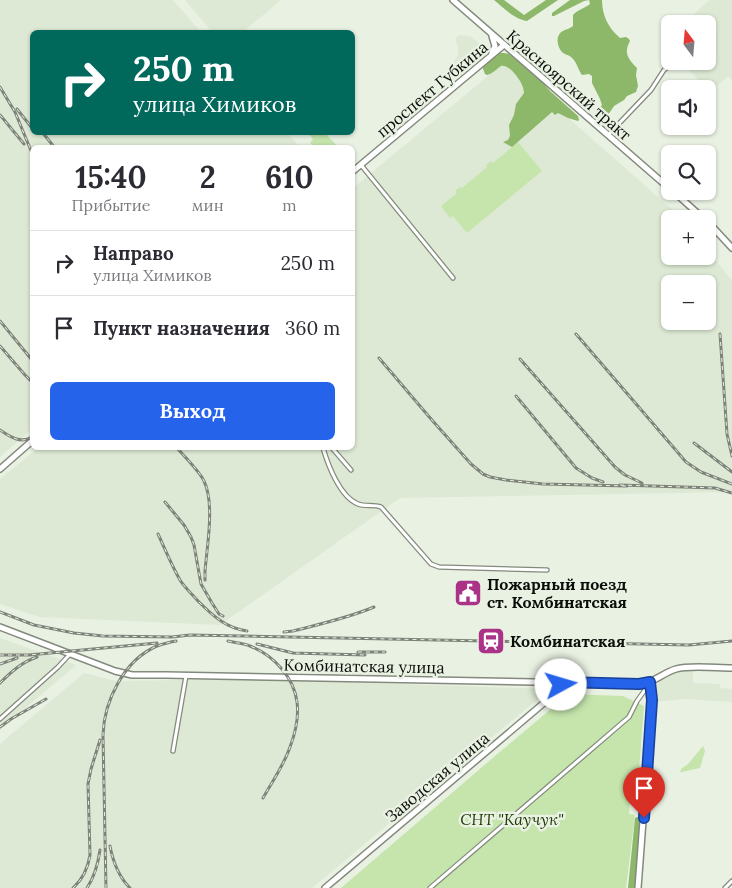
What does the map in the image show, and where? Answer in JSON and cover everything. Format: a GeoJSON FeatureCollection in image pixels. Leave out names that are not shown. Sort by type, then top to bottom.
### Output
{"type":"FeatureCollection","features":[{"type":"Feature","properties":{"kind":"main road","name":"Красноярский тракт"},"geometry":{"type":"LineString","coordinates":[[452,0],[661,181]]}},
{"type":"Feature","properties":{"kind":"main road"},"geometry":{"type":"LineString","coordinates":[[490,33],[495,46],[495,50],[490,56]]}},
{"type":"Feature","properties":{"kind":"main road","name":"проспект Губкина"},"geometry":{"type":"LineString","coordinates":[[355,170],[504,45]]}},
{"type":"Feature","properties":{"kind":"main road"},"geometry":{"type":"LineString","coordinates":[[490,56],[503,51],[515,55]]}},
{"type":"Feature","properties":{"kind":"main road"},"geometry":{"type":"LineString","coordinates":[[683,200],[694,210]]}},
{"type":"Feature","properties":{"kind":"main road"},"geometry":{"type":"LineString","coordinates":[[716,231],[732,248]]}},
{"type":"Feature","properties":{"kind":"main road"},"geometry":{"type":"LineString","coordinates":[[0,469],[30,443]]}},
{"type":"Feature","properties":{"kind":"main road","name":"Комбинатская улица"},"geometry":{"type":"LineString","coordinates":[[0,627],[128,675],[639,684],[650,682],[681,667],[732,668]]}},
{"type":"Feature","properties":{"kind":"main road","name":"Заводская улица"},"geometry":{"type":"LineString","coordinates":[[325,888],[558,691],[562,682]]}},
{"type":"Feature","properties":{"kind":"main road"},"geometry":{"type":"LineString","coordinates":[[638,888],[652,700],[650,682]]}},
{"type":"Feature","properties":{"kind":"street"},"geometry":{"type":"LineString","coordinates":[[608,135],[650,90],[664,70]]}},
{"type":"Feature","properties":{"kind":"street"},"geometry":{"type":"LineString","coordinates":[[360,166],[453,278]]}},
{"type":"Feature","properties":{"kind":"street"},"geometry":{"type":"LineString","coordinates":[[324,450],[331,472],[346,494],[360,505],[377,505],[381,507],[431,564],[439,566],[547,570]]}},
{"type":"Feature","properties":{"kind":"street"},"geometry":{"type":"LineString","coordinates":[[334,450],[350,470]]}},
{"type":"Feature","properties":{"kind":"street"},"geometry":{"type":"LineString","coordinates":[[0,719],[70,654]]}},
{"type":"Feature","properties":{"kind":"street"},"geometry":{"type":"LineString","coordinates":[[173,751],[187,675]]}},
{"type":"Feature","properties":{"kind":"street"},"geometry":{"type":"LineString","coordinates":[[430,888],[629,717],[650,682]]}},
{"type":"Feature","properties":{"kind":"street"},"geometry":{"type":"LineString","coordinates":[[725,888],[732,881]]}},
{"type":"Feature","properties":{"kind":"shaded area"},"geometry":{"type":"Polygon","coordinates":[[[173,0],[199,30],[30,30],[30,135],[289,135],[298,145],[30,145],[30,431],[0,457],[0,1],[173,0]]]}},
{"type":"Feature","properties":{"kind":"shaded area"},"geometry":{"type":"Polygon","coordinates":[[[185,0],[281,0],[245,30],[210,30],[185,0]]]}},
{"type":"Feature","properties":{"kind":"shaded area"},"geometry":{"type":"Polygon","coordinates":[[[709,0],[732,0],[732,80],[728,76],[716,87],[716,80],[698,80],[689,70],[716,70],[716,15],[693,15],[709,0]]]}},
{"type":"Feature","properties":{"kind":"shaded area"},"geometry":{"type":"Polygon","coordinates":[[[459,35],[470,36],[480,44],[480,50],[475,59],[480,62],[458,80],[459,73],[454,62],[458,54],[456,38],[459,35]]]}},
{"type":"Feature","properties":{"kind":"shaded area"},"geometry":{"type":"Polygon","coordinates":[[[505,62],[673,210],[661,210],[661,265],[716,265],[716,260],[732,281],[732,492],[400,498],[220,625],[39,617],[0,604],[0,479],[36,450],[355,450],[355,186],[505,62]]]}},
{"type":"Feature","properties":{"kind":"shaded area"},"geometry":{"type":"Polygon","coordinates":[[[0,638],[76,665],[0,730],[0,638]]]}},
{"type":"Feature","properties":{"kind":"shaded area"},"geometry":{"type":"Polygon","coordinates":[[[673,671],[693,671],[693,683],[720,684],[720,688],[732,689],[732,702],[683,699],[655,702],[657,685],[662,678],[673,671]]]}},
{"type":"Feature","properties":{"kind":"shaded area"},"geometry":{"type":"Polygon","coordinates":[[[84,673],[116,681],[246,679],[550,689],[312,888],[0,888],[0,744],[84,673]]]}},
{"type":"Feature","properties":{"kind":"green space"},"geometry":{"type":"Polygon","coordinates":[[[494,0],[504,0],[524,15],[546,0],[558,0],[527,21],[513,16],[494,0]]]}},
{"type":"Feature","properties":{"kind":"green space"},"geometry":{"type":"Polygon","coordinates":[[[570,0],[589,0],[552,16],[552,13],[570,0]]]}},
{"type":"Feature","properties":{"kind":"green space"},"geometry":{"type":"Polygon","coordinates":[[[589,0],[602,0],[603,11],[609,26],[620,38],[626,37],[629,39],[627,53],[637,68],[638,86],[636,92],[627,96],[614,106],[608,115],[603,117],[595,115],[595,112],[602,105],[592,83],[592,76],[589,74],[582,75],[574,60],[562,52],[558,41],[560,33],[573,26],[573,15],[590,4],[589,0]]]}},
{"type":"Feature","properties":{"kind":"green space"},"geometry":{"type":"Polygon","coordinates":[[[499,53],[509,54],[542,82],[578,116],[579,120],[568,118],[558,113],[555,115],[552,112],[512,147],[503,142],[508,140],[510,136],[509,125],[514,115],[516,104],[524,93],[519,79],[507,67],[501,66],[487,75],[485,74],[482,66],[499,53]]]}},
{"type":"Feature","properties":{"kind":"green space"},"geometry":{"type":"Polygon","coordinates":[[[310,135],[327,135],[336,145],[312,145],[310,143],[313,139],[310,135]]]}},
{"type":"Feature","properties":{"kind":"green space"},"geometry":{"type":"Polygon","coordinates":[[[518,142],[542,171],[467,233],[453,216],[450,218],[441,206],[457,193],[455,191],[460,187],[462,188],[487,167],[486,165],[491,161],[493,163],[518,142]]]}},
{"type":"Feature","properties":{"kind":"green space","name":"СНТ \"Каучук\""},"geometry":{"type":"Polygon","coordinates":[[[569,694],[623,696],[644,706],[638,784],[629,794],[629,814],[635,815],[626,888],[341,888],[495,756],[569,694]]]}},
{"type":"Feature","properties":{"kind":"green space"},"geometry":{"type":"Polygon","coordinates":[[[703,746],[705,751],[700,768],[680,772],[681,769],[688,764],[703,746]]]}},
{"type":"Feature","properties":{"kind":"green space"},"geometry":{"type":"Polygon","coordinates":[[[635,818],[641,818],[635,888],[628,888],[635,818]]]}},
{"type":"Feature","properties":{"kind":"railway"},"geometry":{"type":"LineString","coordinates":[[0,87],[15,112],[30,148]]}},
{"type":"Feature","properties":{"kind":"railway"},"geometry":{"type":"LineString","coordinates":[[17,109],[30,125]]}},
{"type":"Feature","properties":{"kind":"railway"},"geometry":{"type":"LineString","coordinates":[[0,115],[24,144]]}},
{"type":"Feature","properties":{"kind":"railway"},"geometry":{"type":"LineString","coordinates":[[44,135],[53,145]]}},
{"type":"Feature","properties":{"kind":"railway"},"geometry":{"type":"LineString","coordinates":[[0,321],[30,358]]}},
{"type":"Feature","properties":{"kind":"railway"},"geometry":{"type":"LineString","coordinates":[[576,334],[686,462],[701,472],[732,484]]}},
{"type":"Feature","properties":{"kind":"railway"},"geometry":{"type":"LineString","coordinates":[[720,334],[727,434],[732,456]]}},
{"type":"Feature","properties":{"kind":"railway"},"geometry":{"type":"LineString","coordinates":[[0,346],[30,380]]}},
{"type":"Feature","properties":{"kind":"railway"},"geometry":{"type":"LineString","coordinates":[[379,358],[471,464],[483,474],[506,480],[543,484],[627,486]]}},
{"type":"Feature","properties":{"kind":"railway"},"geometry":{"type":"LineString","coordinates":[[520,359],[615,467],[625,475],[642,483]]}},
{"type":"Feature","properties":{"kind":"railway"},"geometry":{"type":"LineString","coordinates":[[516,396],[576,468],[592,478],[603,482]]}},
{"type":"Feature","properties":{"kind":"railway"},"geometry":{"type":"LineString","coordinates":[[0,430],[20,440],[30,438]]}},
{"type":"Feature","properties":{"kind":"railway"},"geometry":{"type":"LineString","coordinates":[[694,443],[732,472]]}},
{"type":"Feature","properties":{"kind":"railway"},"geometry":{"type":"LineString","coordinates":[[179,450],[199,473],[207,490],[210,513],[205,580]]}},
{"type":"Feature","properties":{"kind":"railway"},"geometry":{"type":"LineString","coordinates":[[620,485],[715,488],[732,493]]}},
{"type":"Feature","properties":{"kind":"railway"},"geometry":{"type":"LineString","coordinates":[[165,502],[184,525],[191,537],[201,584],[219,614],[223,616]]}},
{"type":"Feature","properties":{"kind":"railway"},"geometry":{"type":"LineString","coordinates":[[158,534],[177,575],[189,591],[220,620],[233,627],[247,631]]}},
{"type":"Feature","properties":{"kind":"railway"},"geometry":{"type":"LineString","coordinates":[[284,632],[334,620],[374,607]]}},
{"type":"Feature","properties":{"kind":"railway"},"geometry":{"type":"LineString","coordinates":[[0,612],[34,625],[74,633],[103,636],[172,637],[190,635],[689,645],[732,641]]}},
{"type":"Feature","properties":{"kind":"railway"},"geometry":{"type":"LineString","coordinates":[[106,888],[103,735],[107,709],[118,683],[135,661],[145,652],[157,646],[176,641]]}},
{"type":"Feature","properties":{"kind":"railway"},"geometry":{"type":"LineString","coordinates":[[228,641],[247,645],[267,655],[287,676],[295,693],[297,714],[293,737],[285,760],[263,798]]}},
{"type":"Feature","properties":{"kind":"railway"},"geometry":{"type":"LineString","coordinates":[[0,655],[29,655],[157,643]]}},
{"type":"Feature","properties":{"kind":"railway"},"geometry":{"type":"LineString","coordinates":[[257,644],[293,653],[365,655]]}},
{"type":"Feature","properties":{"kind":"railway"},"geometry":{"type":"LineString","coordinates":[[358,652],[385,652]]}},
{"type":"Feature","properties":{"kind":"railway"},"geometry":{"type":"LineString","coordinates":[[0,683],[17,668],[37,657]]}},
{"type":"Feature","properties":{"kind":"railway"},"geometry":{"type":"LineString","coordinates":[[0,664],[17,658]]}},
{"type":"Feature","properties":{"kind":"railway"},"geometry":{"type":"LineString","coordinates":[[0,727],[46,699]]}},
{"type":"Feature","properties":{"kind":"railway"},"geometry":{"type":"LineString","coordinates":[[73,888],[85,873],[90,855],[88,784],[100,740]]}},
{"type":"Feature","properties":{"kind":"railway"},"geometry":{"type":"LineString","coordinates":[[110,846],[122,879],[130,888]]}},
{"type":"Feature","properties":{"kind":"railway"},"geometry":{"type":"LineString","coordinates":[[87,888],[96,870],[100,850]]}},
{"type":"Feature","properties":{"kind":"place","name":"Пожарный поезд ст. Комбинатская"},"geometry":{"type":"Point","coordinates":[468,593]}},
{"type":"Feature","properties":{"kind":"place","name":"Комбинатская"},"geometry":{"type":"Point","coordinates":[491,641]}},
{"type":"Feature","properties":{"kind":"route"},"geometry":{"type":"LineString","coordinates":[[561,685],[562,682],[639,684],[650,682],[652,700],[644,818]]}}]}
